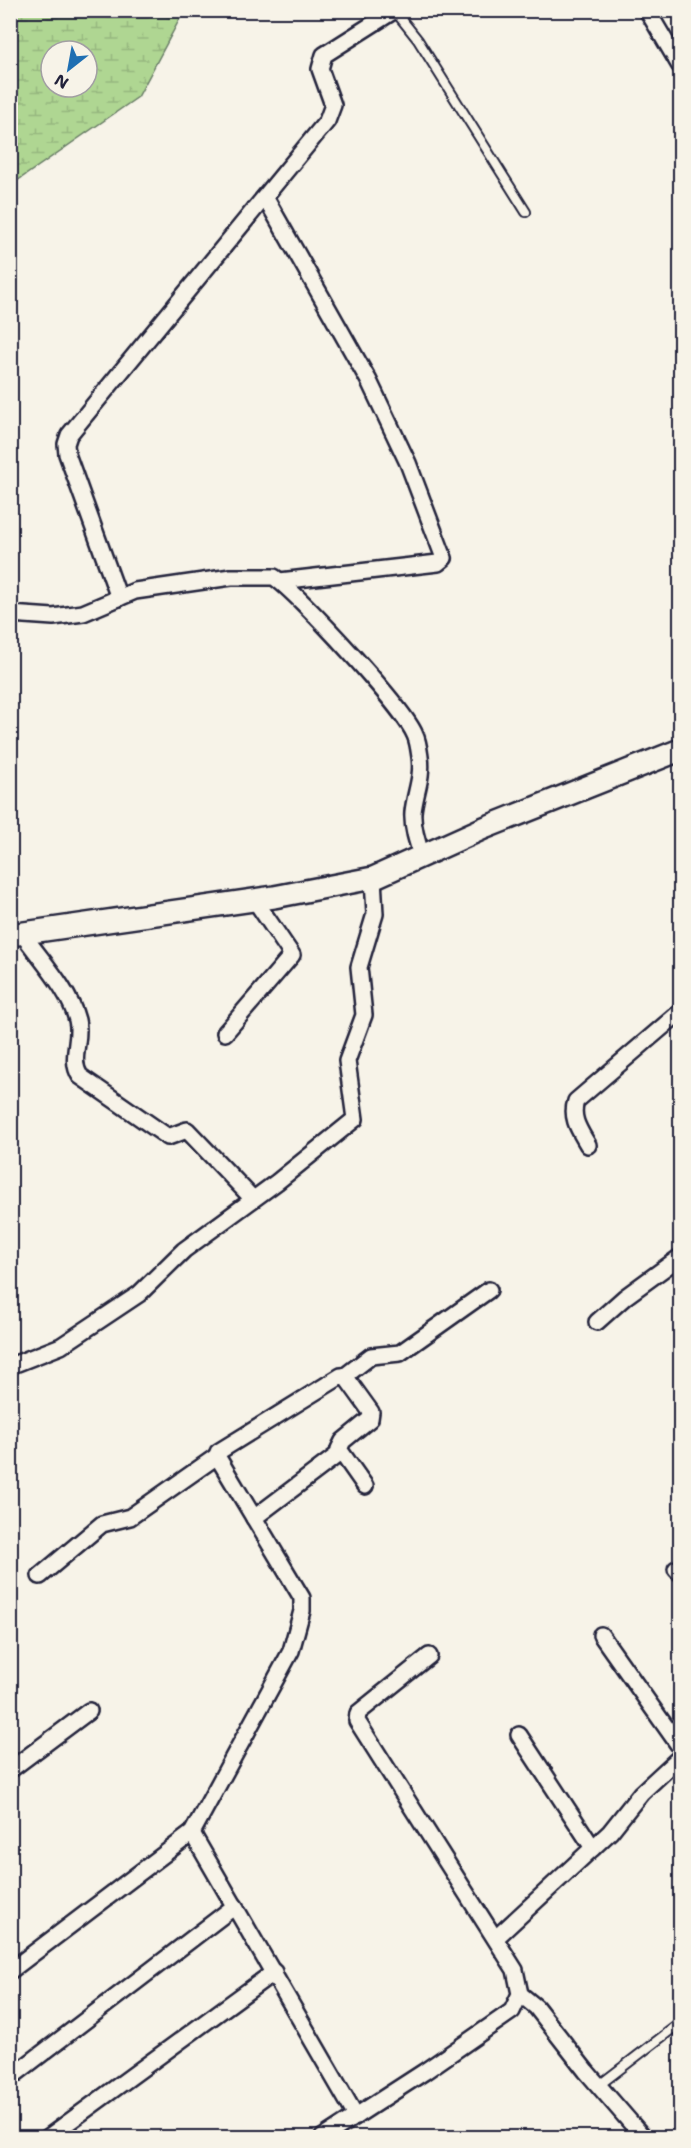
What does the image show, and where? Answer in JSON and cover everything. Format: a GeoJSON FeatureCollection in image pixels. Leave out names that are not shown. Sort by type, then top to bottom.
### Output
{"type":"FeatureCollection","features":[{"type":"Feature","properties":{"kind":"street"},"geometry":{"type":"LineString","coordinates":[[647,10],[681,66]]}},
{"type":"Feature","properties":{"kind":"street"},"geometry":{"type":"LineString","coordinates":[[119,598],[67,454],[66,444],[76,426],[332,112],[332,96],[320,69],[324,55],[395,11]]}},
{"type":"Feature","properties":{"kind":"street"},"geometry":{"type":"LineString","coordinates":[[265,197],[369,381],[408,463],[444,558],[438,563],[280,581]]}},
{"type":"Feature","properties":{"kind":"street"},"geometry":{"type":"LineString","coordinates":[[10,614],[53,617],[83,613],[135,591],[231,577],[268,576],[280,581],[402,714],[415,735],[420,761],[420,782],[413,824],[422,856]]}},
{"type":"Feature","properties":{"kind":"street"},"geometry":{"type":"LineString","coordinates":[[16,934],[254,900],[373,878],[484,828],[681,750]]}},
{"type":"Feature","properties":{"kind":"street"},"geometry":{"type":"LineString","coordinates":[[10,1366],[62,1347],[139,1294],[184,1250],[355,1119],[347,1061],[364,1015],[359,967],[376,906],[373,878]]}},
{"type":"Feature","properties":{"kind":"street"},"geometry":{"type":"LineString","coordinates":[[225,1033],[292,955],[254,900]]}},
{"type":"Feature","properties":{"kind":"street"},"geometry":{"type":"LineString","coordinates":[[16,934],[55,979],[77,1018],[80,1032],[75,1061],[80,1076],[168,1137],[187,1130],[253,1199]]}},
{"type":"Feature","properties":{"kind":"street"},"geometry":{"type":"LineString","coordinates":[[588,1145],[574,1117],[576,1101],[681,1012]]}},
{"type":"Feature","properties":{"kind":"street"},"geometry":{"type":"LineString","coordinates":[[597,1322],[625,1297],[681,1257]]}},
{"type":"Feature","properties":{"kind":"street"},"geometry":{"type":"LineString","coordinates":[[40,1576],[102,1524],[130,1517],[217,1456],[221,1450],[341,1376],[345,1376],[371,1356],[400,1353],[489,1290]]}},
{"type":"Feature","properties":{"kind":"street"},"geometry":{"type":"LineString","coordinates":[[345,1376],[372,1416],[340,1445],[340,1453],[365,1486]]}},
{"type":"Feature","properties":{"kind":"street"},"geometry":{"type":"LineString","coordinates":[[254,1518],[340,1453]]}},
{"type":"Feature","properties":{"kind":"street"},"geometry":{"type":"LineString","coordinates":[[10,1971],[192,1833],[291,1651],[302,1611],[302,1598],[217,1456]]}},
{"type":"Feature","properties":{"kind":"street"},"geometry":{"type":"LineString","coordinates":[[601,1635],[681,1747]]}},
{"type":"Feature","properties":{"kind":"street"},"geometry":{"type":"LineString","coordinates":[[322,2138],[512,2011],[520,1994],[515,1970],[496,1938],[357,1721],[358,1713],[429,1656]]}},
{"type":"Feature","properties":{"kind":"street"},"geometry":{"type":"LineString","coordinates":[[10,1770],[89,1711]]}},
{"type":"Feature","properties":{"kind":"street"},"geometry":{"type":"LineString","coordinates":[[519,1735],[593,1848]]}},
{"type":"Feature","properties":{"kind":"street"},"geometry":{"type":"LineString","coordinates":[[496,1938],[610,1832],[641,1793],[681,1757]]}},
{"type":"Feature","properties":{"kind":"street"},"geometry":{"type":"LineString","coordinates":[[192,1833],[356,2116]]}},
{"type":"Feature","properties":{"kind":"street"},"geometry":{"type":"LineString","coordinates":[[10,2078],[235,1906]]}},
{"type":"Feature","properties":{"kind":"street"},"geometry":{"type":"LineString","coordinates":[[47,2138],[274,1972]]}},
{"type":"Feature","properties":{"kind":"street"},"geometry":{"type":"LineString","coordinates":[[520,1994],[536,2007],[598,2086],[644,2138]]}},
{"type":"Feature","properties":{"kind":"lane"},"geometry":{"type":"LineString","coordinates":[[395,11],[418,40],[526,212]]}},
{"type":"Feature","properties":{"kind":"lane"},"geometry":{"type":"LineString","coordinates":[[598,2086],[681,2023]]}},
{"type":"Feature","properties":{"kind":"green space"},"geometry":{"type":"Polygon","coordinates":[[[11,10],[184,11],[138,97],[11,185],[11,10]]]}}]}
